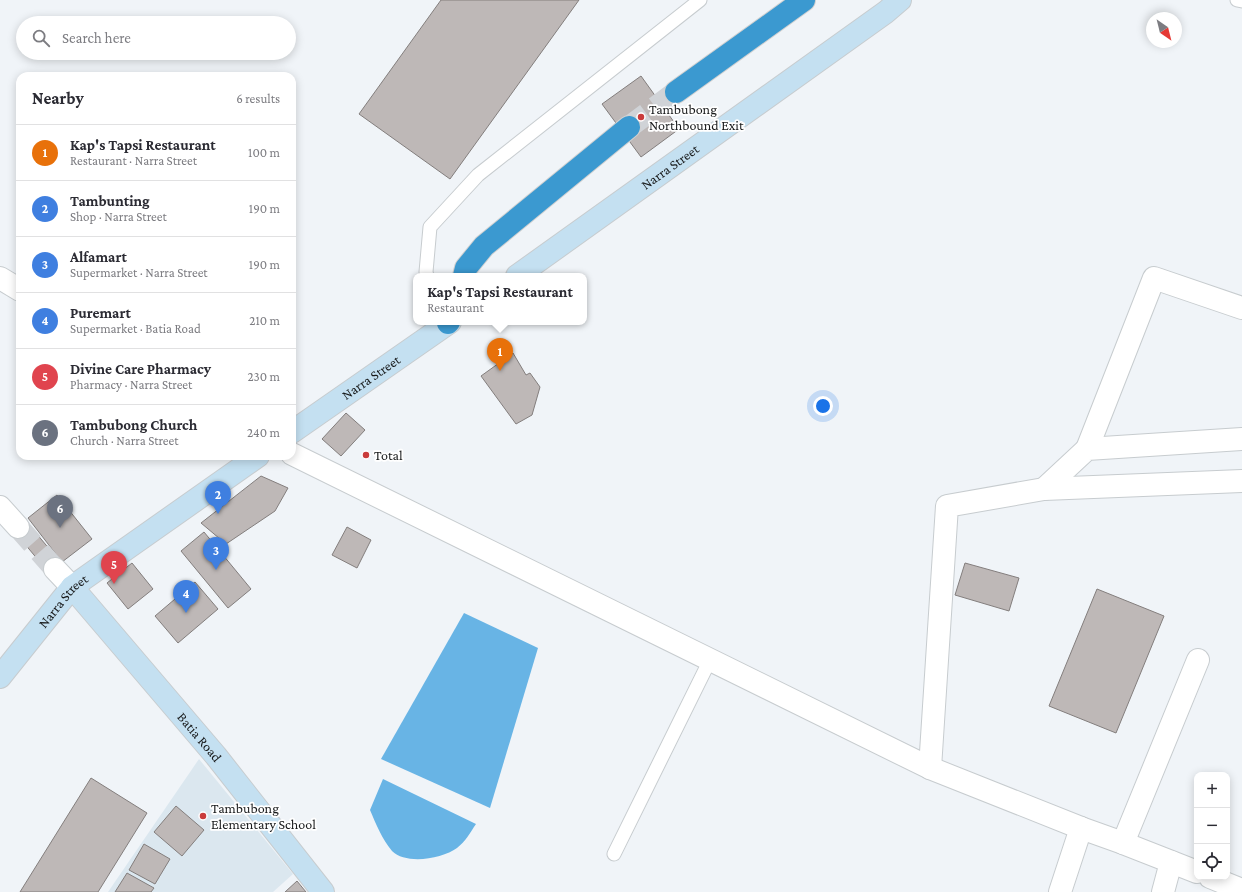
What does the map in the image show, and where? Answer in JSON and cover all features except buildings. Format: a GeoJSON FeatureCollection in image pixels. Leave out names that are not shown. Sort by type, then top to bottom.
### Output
{"type":"FeatureCollection","features":[{"type":"Feature","properties":{"kind":"highway"},"geometry":{"type":"LineString","coordinates":[[676,92],[804,0]]}},
{"type":"Feature","properties":{"kind":"highway"},"geometry":{"type":"LineString","coordinates":[[465,273],[466,268],[484,246],[629,128]]}},
{"type":"Feature","properties":{"kind":"main road","name":"Narra Street"},"geometry":{"type":"LineString","coordinates":[[521,273],[868,26],[900,0]]}},
{"type":"Feature","properties":{"kind":"main road","name":"Narra Street"},"geometry":{"type":"LineString","coordinates":[[296,429],[445,325]]}},
{"type":"Feature","properties":{"kind":"main road","name":"Narra Street"},"geometry":{"type":"LineString","coordinates":[[0,677],[72,587],[252,460]]}},
{"type":"Feature","properties":{"kind":"main road","name":"Batia Road"},"geometry":{"type":"LineString","coordinates":[[72,587],[216,756],[323,892]]}},
{"type":"Feature","properties":{"kind":"street"},"geometry":{"type":"LineString","coordinates":[[0,278],[16,288]]}},
{"type":"Feature","properties":{"kind":"street"},"geometry":{"type":"LineString","coordinates":[[1044,489],[1087,449],[1154,278],[1242,308]]}},
{"type":"Feature","properties":{"kind":"street"},"geometry":{"type":"LineString","coordinates":[[1087,449],[1242,439]]}},
{"type":"Feature","properties":{"kind":"street"},"geometry":{"type":"LineString","coordinates":[[296,456],[930,768],[1194,871]]}},
{"type":"Feature","properties":{"kind":"street"},"geometry":{"type":"LineString","coordinates":[[930,768],[947,506],[1044,489],[1242,481]]}},
{"type":"Feature","properties":{"kind":"street"},"geometry":{"type":"LineString","coordinates":[[0,507],[18,527]]}},
{"type":"Feature","properties":{"kind":"street"},"geometry":{"type":"LineString","coordinates":[[55,569],[72,587]]}},
{"type":"Feature","properties":{"kind":"street"},"geometry":{"type":"LineString","coordinates":[[1123,843],[1198,660]]}},
{"type":"Feature","properties":{"kind":"street"},"geometry":{"type":"LineString","coordinates":[[1060,892],[1081,828]]}},
{"type":"Feature","properties":{"kind":"street"},"geometry":{"type":"LineString","coordinates":[[1163,892],[1171,862]]}},
{"type":"Feature","properties":{"kind":"street"},"geometry":{"type":"LineString","coordinates":[[1217,880],[1242,890]]}},
{"type":"Feature","properties":{"kind":"lane"},"geometry":{"type":"LineString","coordinates":[[426,273],[430,227],[478,175],[700,0]]}},
{"type":"Feature","properties":{"kind":"lane"},"geometry":{"type":"LineString","coordinates":[[1237,0],[1242,1]]}},
{"type":"Feature","properties":{"kind":"lane"},"geometry":{"type":"LineString","coordinates":[[614,854],[710,660]]}},
{"type":"Feature","properties":{"kind":"shaded area","name":"Tambubong Elementary School"},"geometry":{"type":"Polygon","coordinates":[[[199,759],[293,874],[273,892],[108,892],[199,759]]]}},
{"type":"Feature","properties":{"kind":"water"},"geometry":{"type":"Polygon","coordinates":[[[464,613],[538,648],[490,808],[381,759],[464,613]]]}},
{"type":"Feature","properties":{"kind":"water"},"geometry":{"type":"Polygon","coordinates":[[[383,779],[476,824],[462,843],[450,852],[424,859],[406,858],[398,855],[392,851],[385,842],[370,810],[383,779]]]}},
{"type":"Feature","properties":{"kind":"tunnel"},"geometry":{"type":"LineString","coordinates":[[629,127],[676,92]]}},
{"type":"Feature","properties":{"kind":"tunnel"},"geometry":{"type":"LineString","coordinates":[[18,527],[55,569]]}},
{"type":"Feature","properties":{"kind":"place","name":"Tambubong Northbound Exit"},"geometry":{"type":"Point","coordinates":[641,117]}},
{"type":"Feature","properties":{"kind":"place","name":"Kap's Tapsi Restaurant"},"geometry":{"type":"Point","coordinates":[500,371]}},
{"type":"Feature","properties":{"kind":"place","name":"Total"},"geometry":{"type":"Point","coordinates":[366,455]}},
{"type":"Feature","properties":{"kind":"place","name":"Tambunting"},"geometry":{"type":"Point","coordinates":[218,514]}},
{"type":"Feature","properties":{"kind":"place","name":"Tambubong Church"},"geometry":{"type":"Point","coordinates":[60,528]}},
{"type":"Feature","properties":{"kind":"place","name":"Alfamart"},"geometry":{"type":"Point","coordinates":[216,570]}},
{"type":"Feature","properties":{"kind":"place","name":"Divine Care Pharmacy"},"geometry":{"type":"Point","coordinates":[114,584]}},
{"type":"Feature","properties":{"kind":"place","name":"Puremart"},"geometry":{"type":"Point","coordinates":[186,613]}},
{"type":"Feature","properties":{"kind":"place","name":"Tambubong Elementary School"},"geometry":{"type":"Point","coordinates":[203,816]}}]}
